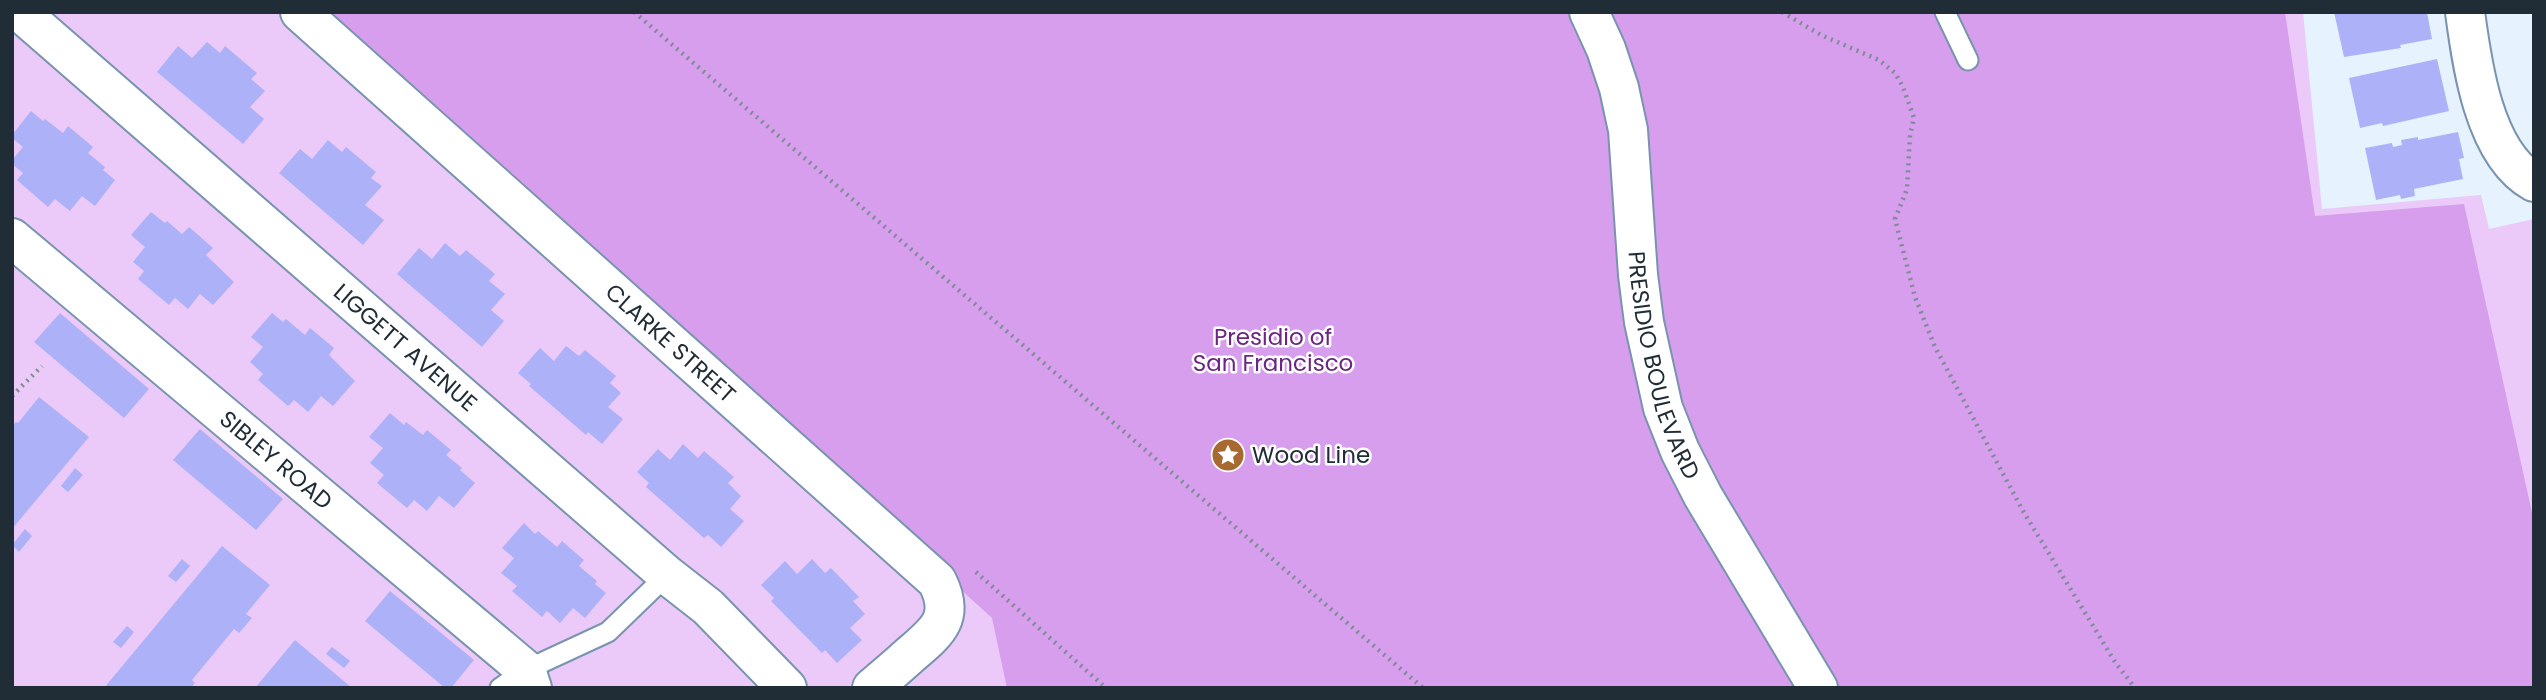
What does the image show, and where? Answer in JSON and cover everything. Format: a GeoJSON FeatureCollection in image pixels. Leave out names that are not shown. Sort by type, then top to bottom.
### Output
{"type":"FeatureCollection","features":[{"type":"Feature","properties":{"kind":"street","name":"LIGGETT AVENUE"},"geometry":{"type":"LineString","coordinates":[[20,12],[667,575],[708,607],[787,688]]}},
{"type":"Feature","properties":{"kind":"street","name":"CLARKE STREET"},"geometry":{"type":"LineString","coordinates":[[300,12],[937,581],[944,595],[944,616],[937,632],[872,688]]}},
{"type":"Feature","properties":{"kind":"street","name":"PRESIDIO BOULEVARD"},"geometry":{"type":"LineString","coordinates":[[1589,12],[1610,62],[1628,130],[1638,275],[1644,323],[1662,408],[1703,496],[1818,688]]}},
{"type":"Feature","properties":{"kind":"street"},"geometry":{"type":"LineString","coordinates":[[2465,12],[2477,79],[2497,143],[2523,176],[2534,182]]}},
{"type":"Feature","properties":{"kind":"street","name":"SIBLEY ROAD"},"geometry":{"type":"LineString","coordinates":[[12,238],[520,682]]}},
{"type":"Feature","properties":{"kind":"lane"},"geometry":{"type":"LineString","coordinates":[[1945,12],[1968,60]]}},
{"type":"Feature","properties":{"kind":"lane"},"geometry":{"type":"LineString","coordinates":[[520,682],[608,632],[667,575]]}},
{"type":"Feature","properties":{"kind":"path"},"geometry":{"type":"LineString","coordinates":[[634,12],[1423,688]]}},
{"type":"Feature","properties":{"kind":"path"},"geometry":{"type":"LineString","coordinates":[[1782,12],[1821,35],[1879,60],[1895,73],[1903,87],[1914,118],[1910,135],[1907,189],[1895,219],[1915,297],[1935,347],[2023,511],[2095,631],[2135,688]]}},
{"type":"Feature","properties":{"kind":"path"},"geometry":{"type":"LineString","coordinates":[[12,396],[42,366]]}},
{"type":"Feature","properties":{"kind":"green space","name":"Presidio of San Francisco"},"geometry":{"type":"Polygon","coordinates":[[[12,12],[2303,12],[2322,209],[2481,195],[2489,229],[2534,219],[2534,688],[12,688],[12,12]]]}},
{"type":"Feature","properties":{"kind":"green space","name":"Presidio of San Francisco"},"geometry":{"type":"Polygon","coordinates":[[[325,12],[2285,12],[2315,216],[2464,204],[2534,522],[2534,688],[1007,688],[992,618],[325,12]]]}},
{"type":"Feature","properties":{"kind":"building"},"geometry":{"type":"Polygon","coordinates":[[[2334,12],[2427,12],[2432,39],[2400,45],[2401,48],[2344,57],[2334,12]]]}},
{"type":"Feature","properties":{"kind":"building"},"geometry":{"type":"Polygon","coordinates":[[[207,42],[220,53],[225,46],[257,73],[251,79],[265,91],[250,107],[264,119],[243,144],[157,72],[178,46],[192,58],[207,42]]]}},
{"type":"Feature","properties":{"kind":"building"},"geometry":{"type":"Polygon","coordinates":[[[2437,59],[2449,111],[2383,126],[2382,123],[2360,128],[2349,78],[2437,59]]]}},
{"type":"Feature","properties":{"kind":"building"},"geometry":{"type":"Polygon","coordinates":[[[31,111],[63,133],[68,126],[93,147],[88,153],[105,167],[103,170],[115,180],[95,206],[82,196],[70,211],[55,199],[48,207],[17,180],[23,173],[12,164],[12,160],[23,147],[12,135],[31,111]]]}},
{"type":"Feature","properties":{"kind":"building"},"geometry":{"type":"Polygon","coordinates":[[[2458,132],[2464,158],[2459,159],[2463,179],[2414,189],[2415,196],[2401,199],[2400,195],[2376,200],[2365,148],[2392,143],[2393,147],[2402,145],[2401,140],[2418,137],[2418,140],[2458,132]]]}},
{"type":"Feature","properties":{"kind":"building"},"geometry":{"type":"Polygon","coordinates":[[[328,140],[342,152],[346,147],[376,172],[371,178],[382,186],[365,205],[384,220],[363,245],[279,173],[300,149],[312,159],[328,140]]]}},
{"type":"Feature","properties":{"kind":"building"},"geometry":{"type":"Polygon","coordinates":[[[151,212],[182,234],[189,227],[213,248],[206,255],[234,282],[213,305],[200,294],[188,309],[175,298],[169,305],[138,279],[144,271],[133,262],[145,247],[131,235],[151,212]]]}},
{"type":"Feature","properties":{"kind":"building"},"geometry":{"type":"Polygon","coordinates":[[[445,243],[460,256],[466,250],[495,274],[489,281],[505,294],[491,310],[504,321],[482,347],[397,274],[419,248],[432,259],[445,243]]]}},
{"type":"Feature","properties":{"kind":"building"},"geometry":{"type":"Polygon","coordinates":[[[60,313],[149,389],[124,418],[34,342],[60,313]]]}},
{"type":"Feature","properties":{"kind":"building"},"geometry":{"type":"Polygon","coordinates":[[[272,313],[283,322],[286,319],[305,335],[310,328],[334,348],[329,355],[355,381],[333,406],[321,396],[308,412],[294,400],[288,406],[258,380],[263,374],[250,362],[263,347],[251,337],[272,313]]]}},
{"type":"Feature","properties":{"kind":"building"},"geometry":{"type":"Polygon","coordinates":[[[566,346],[579,356],[585,350],[616,376],[610,383],[621,393],[608,407],[623,419],[602,444],[588,432],[586,435],[529,386],[531,384],[518,373],[540,348],[554,361],[566,346]]]}},
{"type":"Feature","properties":{"kind":"building"},"geometry":{"type":"Polygon","coordinates":[[[39,397],[89,437],[12,529],[12,426],[18,423],[39,397]]]}},
{"type":"Feature","properties":{"kind":"building"},"geometry":{"type":"Polygon","coordinates":[[[390,413],[404,425],[406,422],[423,435],[427,430],[451,450],[446,455],[475,483],[454,508],[439,496],[427,511],[414,500],[407,508],[377,483],[384,475],[370,463],[383,448],[369,437],[390,413]]]}},
{"type":"Feature","properties":{"kind":"building"},"geometry":{"type":"Polygon","coordinates":[[[200,429],[283,499],[256,530],[173,460],[200,429]]]}},
{"type":"Feature","properties":{"kind":"building"},"geometry":{"type":"Polygon","coordinates":[[[683,444],[698,458],[704,451],[734,477],[728,483],[741,496],[730,509],[744,521],[721,547],[708,535],[704,538],[646,487],[649,483],[637,472],[658,449],[670,460],[683,444]]]}},
{"type":"Feature","properties":{"kind":"building"},"geometry":{"type":"Polygon","coordinates":[[[75,468],[83,475],[68,492],[61,486],[75,468]]]}},
{"type":"Feature","properties":{"kind":"building"},"geometry":{"type":"Polygon","coordinates":[[[524,523],[535,534],[538,531],[557,547],[562,541],[584,560],[579,566],[597,581],[595,584],[606,593],[585,618],[573,608],[560,623],[547,611],[542,617],[512,591],[517,586],[501,573],[514,558],[502,548],[524,523]]]}},
{"type":"Feature","properties":{"kind":"building"},"geometry":{"type":"Polygon","coordinates":[[[25,529],[32,536],[19,552],[12,545],[25,529]]]}},
{"type":"Feature","properties":{"kind":"building"},"geometry":{"type":"Polygon","coordinates":[[[222,546],[270,585],[246,614],[252,618],[239,633],[234,629],[192,680],[195,683],[191,688],[104,688],[222,546]]]}},
{"type":"Feature","properties":{"kind":"building"},"geometry":{"type":"Polygon","coordinates":[[[182,559],[190,566],[176,582],[168,576],[182,559]]]}},
{"type":"Feature","properties":{"kind":"building"},"geometry":{"type":"Polygon","coordinates":[[[812,559],[825,573],[831,568],[859,597],[853,601],[865,614],[850,628],[862,640],[837,663],[825,650],[822,653],[771,601],[774,598],[761,585],[785,561],[797,574],[812,559]]]}},
{"type":"Feature","properties":{"kind":"building"},"geometry":{"type":"Polygon","coordinates":[[[390,591],[474,660],[451,688],[445,688],[365,621],[390,591]]]}},
{"type":"Feature","properties":{"kind":"building"},"geometry":{"type":"Polygon","coordinates":[[[127,626],[134,632],[121,648],[113,642],[127,626]]]}},
{"type":"Feature","properties":{"kind":"building"},"geometry":{"type":"Polygon","coordinates":[[[295,640],[352,688],[255,688],[295,640]]]}},
{"type":"Feature","properties":{"kind":"building"},"geometry":{"type":"Polygon","coordinates":[[[332,647],[350,661],[344,668],[326,654],[332,647]]]}},
{"type":"Feature","properties":{"kind":"place","name":"Wood Line"},"geometry":{"type":"Point","coordinates":[1228,455]}}]}
